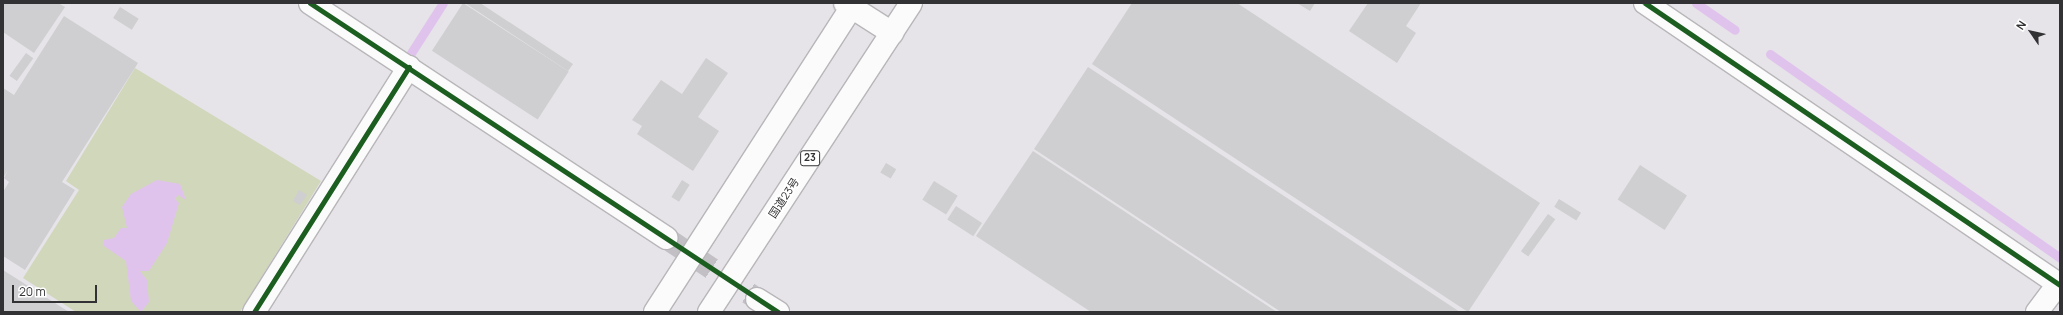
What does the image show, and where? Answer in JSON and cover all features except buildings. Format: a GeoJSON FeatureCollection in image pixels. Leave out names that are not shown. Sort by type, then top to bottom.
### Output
{"type":"FeatureCollection","features":[{"type":"Feature","properties":{"kind":"main road"},"geometry":{"type":"LineString","coordinates":[[310,3],[666,238]]}},
{"type":"Feature","properties":{"kind":"main road","name":"国道23号"},"geometry":{"type":"LineString","coordinates":[[709,312],[911,3]]}},
{"type":"Feature","properties":{"kind":"main road"},"geometry":{"type":"LineString","coordinates":[[1645,3],[2059,284],[2038,312]]}},
{"type":"Feature","properties":{"kind":"main road"},"geometry":{"type":"LineString","coordinates":[[655,312],[850,4],[892,33]]}},
{"type":"Feature","properties":{"kind":"main road"},"geometry":{"type":"LineString","coordinates":[[254,312],[409,67]]}},
{"type":"Feature","properties":{"kind":"main road"},"geometry":{"type":"LineString","coordinates":[[757,299],[778,312]]}},
{"type":"Feature","properties":{"kind":"green space"},"geometry":{"type":"Polygon","coordinates":[[[135,68],[321,181],[240,312],[76,312],[23,278],[79,190],[66,181],[135,68]]]}},
{"type":"Feature","properties":{"kind":"shaded area"},"geometry":{"type":"Polygon","coordinates":[[[157,180],[180,184],[186,200],[178,195],[175,199],[179,203],[167,243],[149,271],[140,271],[147,280],[149,302],[141,312],[131,301],[126,261],[104,246],[104,240],[114,238],[121,228],[127,228],[122,207],[131,194],[157,180]]]}},
{"type":"Feature","properties":{"kind":"waterway"},"geometry":{"type":"LineString","coordinates":[[411,53],[443,3]]}},
{"type":"Feature","properties":{"kind":"waterway"},"geometry":{"type":"LineString","coordinates":[[1696,3],[1735,30]]}},
{"type":"Feature","properties":{"kind":"waterway"},"geometry":{"type":"LineString","coordinates":[[1770,54],[2060,258]]}},
{"type":"Feature","properties":{"kind":"tunnel"},"geometry":{"type":"LineString","coordinates":[[666,238],[757,299]]}},
{"type":"Feature","properties":{"kind":"cycle path"},"geometry":{"type":"LineString","coordinates":[[310,3],[778,312]]}},
{"type":"Feature","properties":{"kind":"cycle path"},"geometry":{"type":"LineString","coordinates":[[1645,3],[2060,285]]}},
{"type":"Feature","properties":{"kind":"cycle path"},"geometry":{"type":"LineString","coordinates":[[254,312],[409,67]]}}]}
